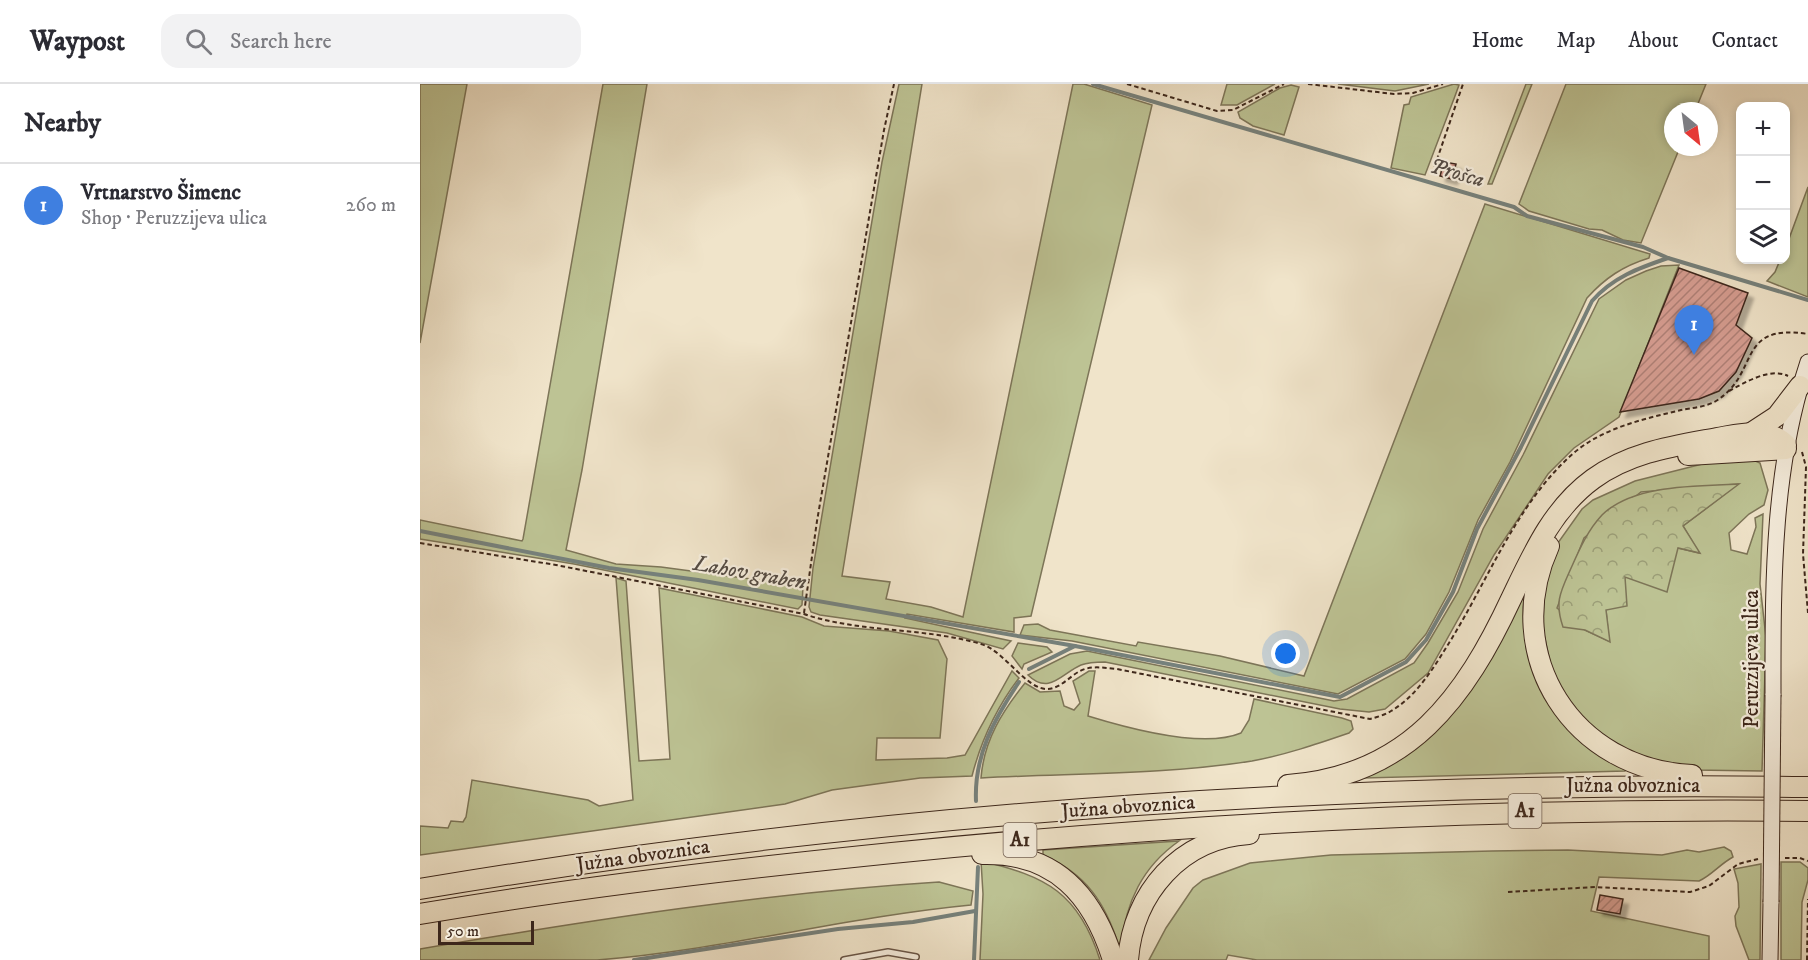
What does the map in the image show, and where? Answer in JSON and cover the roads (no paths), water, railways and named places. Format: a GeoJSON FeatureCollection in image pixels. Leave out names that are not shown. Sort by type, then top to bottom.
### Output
{"type":"FeatureCollection","features":[{"type":"Feature","properties":{"kind":"highway"},"geometry":{"type":"LineString","coordinates":[[1749,434],[1777,416],[1801,384]]}},
{"type":"Feature","properties":{"kind":"highway"},"geometry":{"type":"LineString","coordinates":[[1207,800],[1238,788],[1295,784],[1330,778],[1377,760],[1411,740],[1441,714],[1467,682],[1553,519],[1581,488],[1609,469],[1646,453],[1749,434],[1774,435],[1791,448]]}},
{"type":"Feature","properties":{"kind":"highway"},"geometry":{"type":"LineString","coordinates":[[1724,786],[1710,775],[1658,771],[1633,764],[1607,750],[1577,726],[1554,694],[1541,665],[1534,625],[1535,589],[1548,549],[1558,530],[1581,503],[1614,478],[1645,464],[1676,457],[1791,448]]}},
{"type":"Feature","properties":{"kind":"highway","name":"Južna obvoznica"},"geometry":{"type":"LineString","coordinates":[[420,889],[747,841],[1070,810],[1207,800],[1506,788],[1808,787]]}},
{"type":"Feature","properties":{"kind":"highway","name":"Južna obvoznica"},"geometry":{"type":"LineString","coordinates":[[420,914],[698,873],[1076,834],[1343,818],[1576,810],[1808,811]]}},
{"type":"Feature","properties":{"kind":"highway"},"geometry":{"type":"LineString","coordinates":[[1128,960],[1131,936],[1143,902],[1162,875],[1179,859],[1225,837],[1295,831],[1343,818]]}},
{"type":"Feature","properties":{"kind":"highway"},"geometry":{"type":"LineString","coordinates":[[698,873],[754,876],[944,856],[991,853],[1014,856],[1055,873],[1079,893],[1096,915],[1113,960]]}},
{"type":"Feature","properties":{"kind":"main road","name":"Peruzzijeva ulica"},"geometry":{"type":"LineString","coordinates":[[1770,960],[1775,546],[1801,384],[1808,362]]}},
{"type":"Feature","properties":{"kind":"lane"},"geometry":{"type":"LineString","coordinates":[[844,960],[888,952],[916,957]]}},
{"type":"Feature","properties":{"kind":"waterway","name":"Prošca"},"geometry":{"type":"LineString","coordinates":[[1093,84],[1514,207],[1527,216],[1643,247],[1668,258],[1808,300]]}},
{"type":"Feature","properties":{"kind":"waterway"},"geometry":{"type":"LineString","coordinates":[[1029,669],[1075,646],[1340,697],[1406,662],[1426,640],[1453,592],[1477,529],[1521,447],[1592,301],[1618,279],[1668,258]]}},
{"type":"Feature","properties":{"kind":"waterway","name":"Lahov graben"},"geometry":{"type":"LineString","coordinates":[[420,531],[609,568],[698,580],[1075,646]]}},
{"type":"Feature","properties":{"kind":"waterway"},"geometry":{"type":"LineString","coordinates":[[976,801],[978,769],[987,738],[1019,682]]}},
{"type":"Feature","properties":{"kind":"waterway"},"geometry":{"type":"LineString","coordinates":[[974,960],[978,867]]}},
{"type":"Feature","properties":{"kind":"waterway"},"geometry":{"type":"LineString","coordinates":[[634,960],[838,929],[913,922],[975,911]]}},
{"type":"Feature","properties":{"kind":"place","name":"Vrtnarstvo Šimenc"},"geometry":{"type":"Point","coordinates":[1694,355]}}]}
